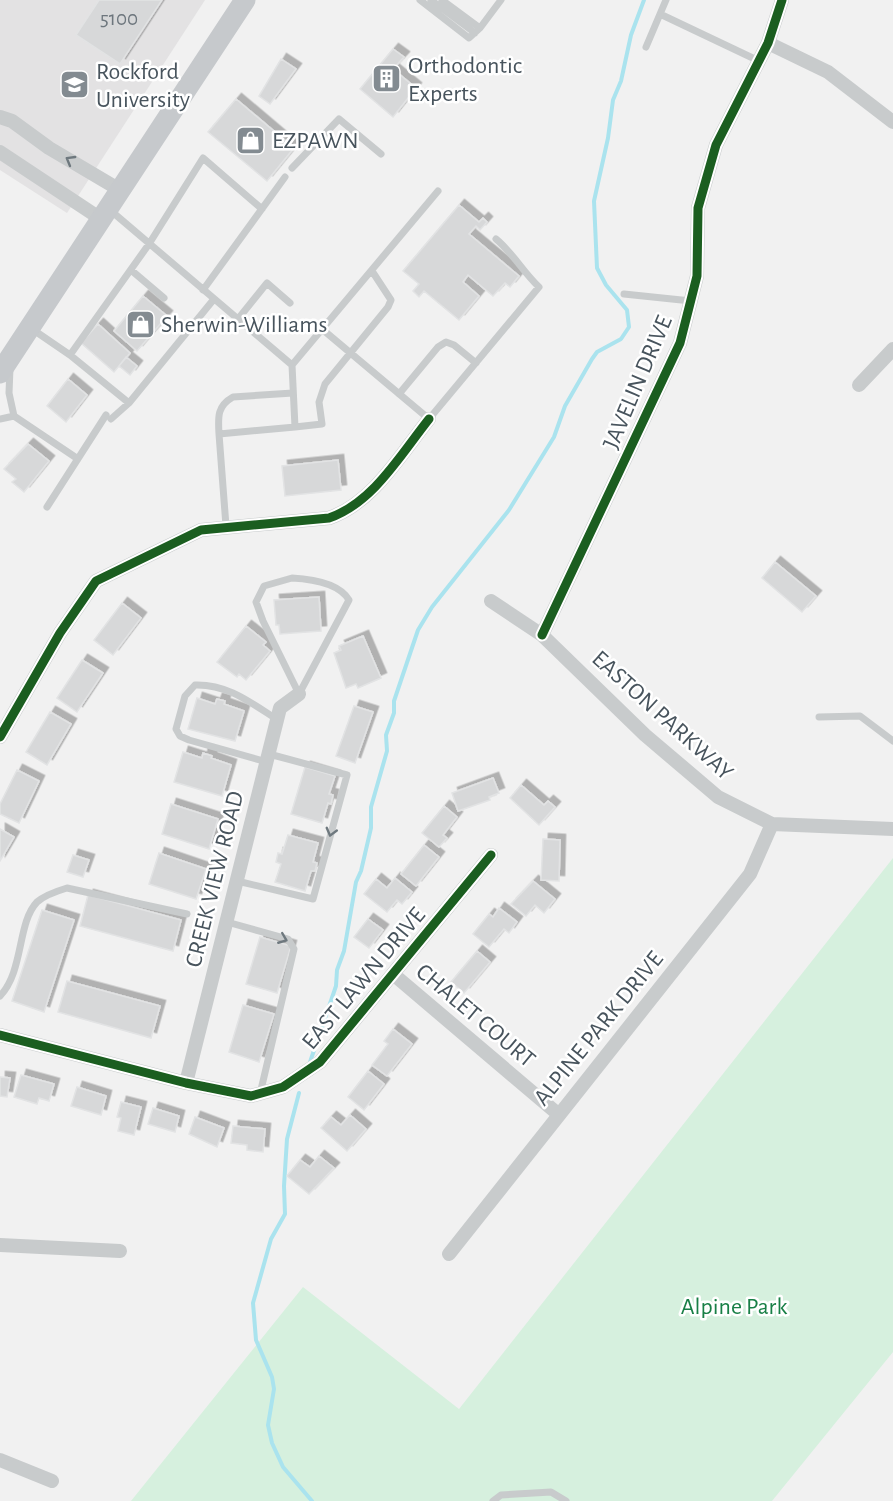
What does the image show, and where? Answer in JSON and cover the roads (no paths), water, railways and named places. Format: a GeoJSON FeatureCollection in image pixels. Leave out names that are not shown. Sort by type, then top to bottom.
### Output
{"type":"FeatureCollection","features":[{"type":"Feature","properties":{"kind":"main road"},"geometry":{"type":"LineString","coordinates":[[5,365],[246,0]]}},
{"type":"Feature","properties":{"kind":"street","name":"JAVELIN DRIVE"},"geometry":{"type":"LineString","coordinates":[[542,636],[680,343],[697,276],[698,208],[716,145],[768,43],[782,0]]}},
{"type":"Feature","properties":{"kind":"street"},"geometry":{"type":"LineString","coordinates":[[768,43],[828,72],[893,122]]}},
{"type":"Feature","properties":{"kind":"street"},"geometry":{"type":"LineString","coordinates":[[0,117],[12,121],[49,148],[120,190]]}},
{"type":"Feature","properties":{"kind":"street"},"geometry":{"type":"LineString","coordinates":[[0,152],[105,214]]}},
{"type":"Feature","properties":{"kind":"street"},"geometry":{"type":"LineString","coordinates":[[859,385],[893,350]]}},
{"type":"Feature","properties":{"kind":"street"},"geometry":{"type":"LineString","coordinates":[[0,737],[60,633],[96,581],[201,530],[329,518],[348,512],[363,500],[429,419]]}},
{"type":"Feature","properties":{"kind":"street","name":"EASTON PARKWAY"},"geometry":{"type":"LineString","coordinates":[[491,602],[542,636],[645,735],[718,796],[772,824],[893,829]]}},
{"type":"Feature","properties":{"kind":"street","name":"CREEK VIEW ROAD"},"geometry":{"type":"LineString","coordinates":[[186,1083],[280,708],[299,693]]}},
{"type":"Feature","properties":{"kind":"street","name":"ALPINE PARK DRIVE"},"geometry":{"type":"LineString","coordinates":[[449,1254],[750,874],[772,824]]}},
{"type":"Feature","properties":{"kind":"street","name":"EAST LAWN DRIVE"},"geometry":{"type":"LineString","coordinates":[[0,1035],[186,1083],[251,1096],[283,1087],[320,1062],[491,855]]}},
{"type":"Feature","properties":{"kind":"street","name":"CHALET COURT"},"geometry":{"type":"LineString","coordinates":[[393,974],[558,1114]]}},
{"type":"Feature","properties":{"kind":"street"},"geometry":{"type":"LineString","coordinates":[[0,1245],[120,1251]]}},
{"type":"Feature","properties":{"kind":"street"},"geometry":{"type":"LineString","coordinates":[[0,1460],[52,1481]]}},
{"type":"Feature","properties":{"kind":"lane"},"geometry":{"type":"LineString","coordinates":[[420,0],[469,38],[478,31],[501,0]]}},
{"type":"Feature","properties":{"kind":"lane"},"geometry":{"type":"LineString","coordinates":[[430,0],[478,31]]}},
{"type":"Feature","properties":{"kind":"lane"},"geometry":{"type":"LineString","coordinates":[[442,0],[478,31]]}},
{"type":"Feature","properties":{"kind":"lane"},"geometry":{"type":"LineString","coordinates":[[646,47],[666,0]]}},
{"type":"Feature","properties":{"kind":"lane"},"geometry":{"type":"LineString","coordinates":[[660,14],[759,61]]}},
{"type":"Feature","properties":{"kind":"lane"},"geometry":{"type":"LineString","coordinates":[[292,168],[339,119],[381,154]]}},
{"type":"Feature","properties":{"kind":"lane"},"geometry":{"type":"LineString","coordinates":[[70,355],[149,244],[203,158],[262,209]]}},
{"type":"Feature","properties":{"kind":"lane"},"geometry":{"type":"LineString","coordinates":[[203,290],[285,177]]}},
{"type":"Feature","properties":{"kind":"lane"},"geometry":{"type":"LineString","coordinates":[[295,427],[292,365],[438,191]]}},
{"type":"Feature","properties":{"kind":"lane"},"geometry":{"type":"LineString","coordinates":[[105,214],[149,244],[292,365]]}},
{"type":"Feature","properties":{"kind":"lane"},"geometry":{"type":"LineString","coordinates":[[322,329],[429,419],[539,287],[519,268],[512,252],[495,238]]}},
{"type":"Feature","properties":{"kind":"lane"},"geometry":{"type":"LineString","coordinates":[[131,270],[164,298]]}},
{"type":"Feature","properties":{"kind":"lane"},"geometry":{"type":"LineString","coordinates":[[219,434],[322,424],[321,393],[388,307],[391,300],[372,271]]}},
{"type":"Feature","properties":{"kind":"lane"},"geometry":{"type":"LineString","coordinates":[[238,319],[267,283],[290,303]]}},
{"type":"Feature","properties":{"kind":"lane"},"geometry":{"type":"LineString","coordinates":[[624,294],[691,301]]}},
{"type":"Feature","properties":{"kind":"lane"},"geometry":{"type":"LineString","coordinates":[[47,507],[108,417],[129,403],[214,299]]}},
{"type":"Feature","properties":{"kind":"lane"},"geometry":{"type":"LineString","coordinates":[[30,327],[70,355],[129,403]]}},
{"type":"Feature","properties":{"kind":"lane"},"geometry":{"type":"LineString","coordinates":[[399,394],[438,347],[446,342],[454,345],[476,363]]}},
{"type":"Feature","properties":{"kind":"lane"},"geometry":{"type":"LineString","coordinates":[[5,365],[14,416]]}},
{"type":"Feature","properties":{"kind":"lane"},"geometry":{"type":"LineString","coordinates":[[226,526],[218,413],[225,401],[233,397],[293,393]]}},
{"type":"Feature","properties":{"kind":"lane"},"geometry":{"type":"LineString","coordinates":[[0,418],[14,416],[78,459]]}},
{"type":"Feature","properties":{"kind":"lane"},"geometry":{"type":"LineString","coordinates":[[292,578],[321,583],[338,590],[349,600],[299,693],[256,602],[264,586],[292,578]]}},
{"type":"Feature","properties":{"kind":"lane"},"geometry":{"type":"LineString","coordinates":[[237,881],[313,899],[347,775],[189,740],[180,736],[176,729],[185,696],[195,685],[213,685],[231,691],[278,720]]}},
{"type":"Feature","properties":{"kind":"lane"},"geometry":{"type":"LineString","coordinates":[[819,717],[860,716],[893,741]]}},
{"type":"Feature","properties":{"kind":"lane"},"geometry":{"type":"LineString","coordinates":[[0,996],[11,985],[30,915],[37,902],[52,893],[67,888],[187,914]]}},
{"type":"Feature","properties":{"kind":"lane"},"geometry":{"type":"LineString","coordinates":[[227,922],[288,939],[294,949],[260,1094]]}},
{"type":"Feature","properties":{"kind":"lane"},"geometry":{"type":"LineString","coordinates":[[494,1501],[501,1496],[551,1492],[566,1501]]}},
{"type":"Feature","properties":{"kind":"waterway"},"geometry":{"type":"LineString","coordinates":[[309,1065],[336,986],[337,970],[344,951],[356,882],[361,871],[371,828],[371,807],[387,751],[386,735],[394,713],[394,701],[418,630],[432,607],[509,510],[554,437],[565,406],[592,359],[597,352],[621,339],[629,327],[627,310],[606,285],[597,268],[594,201],[608,138],[613,100],[621,81],[631,35],[644,0]]}},
{"type":"Feature","properties":{"kind":"waterway"},"geometry":{"type":"LineString","coordinates":[[299,1093],[287,1139],[285,1214],[271,1239],[253,1303],[256,1340],[272,1377],[274,1389],[268,1425],[272,1443],[283,1467],[312,1501]]}},
{"type":"Feature","properties":{"kind":"place","name":"Orthodontic Experts"},"geometry":{"type":"Point","coordinates":[387,79]}},
{"type":"Feature","properties":{"kind":"place","name":"Rockford University"},"geometry":{"type":"Point","coordinates":[75,85]}},
{"type":"Feature","properties":{"kind":"place","name":"EZPAWN"},"geometry":{"type":"Point","coordinates":[251,140]}},
{"type":"Feature","properties":{"kind":"place","name":"Sherwin-Williams"},"geometry":{"type":"Point","coordinates":[140,324]}},
{"type":"Feature","properties":{"kind":"park label","name":"Alpine Park"},"geometry":{"type":"Point","coordinates":[734,1306]}}]}
